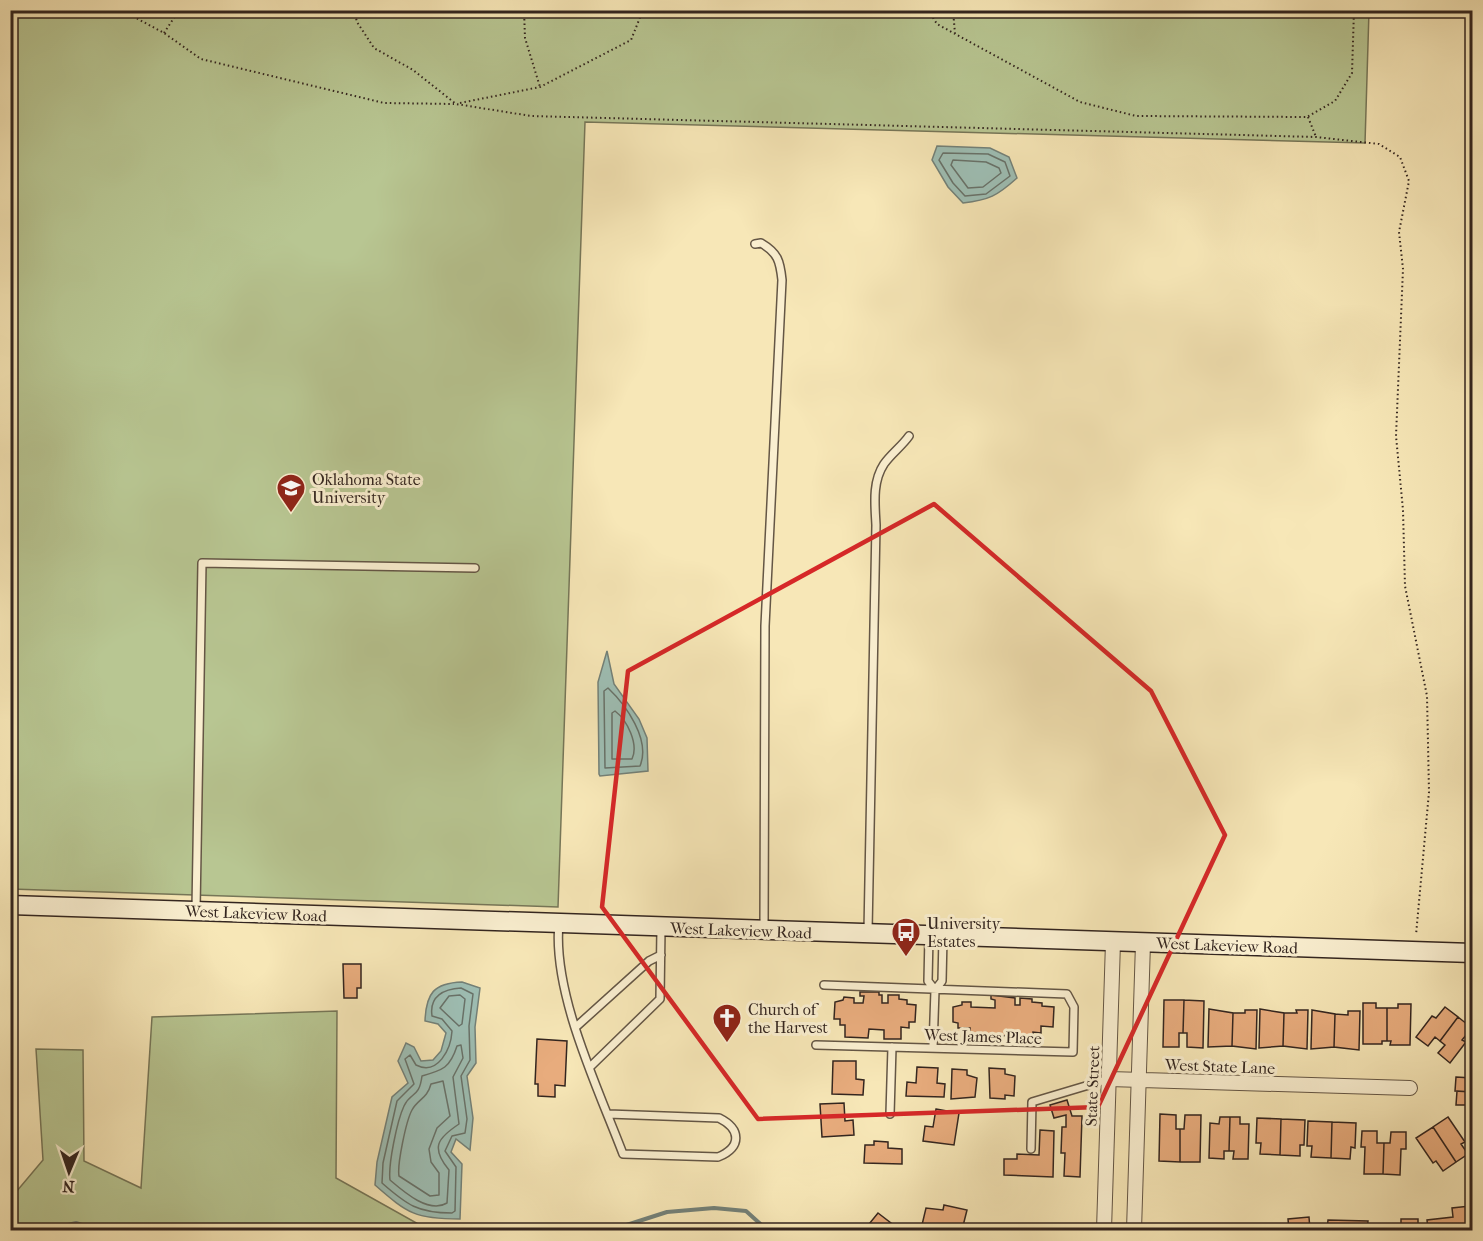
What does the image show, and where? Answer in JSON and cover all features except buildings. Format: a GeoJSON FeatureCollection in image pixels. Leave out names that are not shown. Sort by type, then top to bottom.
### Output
{"type":"FeatureCollection","features":[{"type":"Feature","properties":{"kind":"main road","name":"West Lakeview Road"},"geometry":{"type":"LineString","coordinates":[[10,905],[1473,953]]}},
{"type":"Feature","properties":{"kind":"street","name":"State Street"},"geometry":{"type":"LineString","coordinates":[[1104,1230],[1113,942]]}},
{"type":"Feature","properties":{"kind":"street"},"geometry":{"type":"LineString","coordinates":[[1134,1230],[1143,943]]}},
{"type":"Feature","properties":{"kind":"street","name":"West State Lane"},"geometry":{"type":"LineString","coordinates":[[1108,1079],[1410,1088]]}},
{"type":"Feature","properties":{"kind":"lane"},"geometry":{"type":"LineString","coordinates":[[755,244],[761,243],[774,251],[780,260],[782,280],[765,626],[764,930]]}},
{"type":"Feature","properties":{"kind":"lane"},"geometry":{"type":"LineString","coordinates":[[868,934],[875,498],[878,477],[884,464],[909,436]]}},
{"type":"Feature","properties":{"kind":"lane"},"geometry":{"type":"LineString","coordinates":[[196,911],[202,563],[475,568]]}},
{"type":"Feature","properties":{"kind":"lane"},"geometry":{"type":"LineString","coordinates":[[559,923],[557,946],[560,973],[590,1067],[623,1154],[718,1157],[729,1152],[735,1143],[736,1132],[731,1124],[719,1118],[608,1114]]}},
{"type":"Feature","properties":{"kind":"lane"},"geometry":{"type":"LineString","coordinates":[[590,1067],[660,999],[661,927]]}},
{"type":"Feature","properties":{"kind":"lane"},"geometry":{"type":"LineString","coordinates":[[935,990],[928,981],[936,936]]}},
{"type":"Feature","properties":{"kind":"lane"},"geometry":{"type":"LineString","coordinates":[[933,1048],[935,990],[942,981],[936,936]]}},
{"type":"Feature","properties":{"kind":"lane"},"geometry":{"type":"LineString","coordinates":[[577,1026],[649,961],[661,955]]}},
{"type":"Feature","properties":{"kind":"lane"},"geometry":{"type":"LineString","coordinates":[[824,985],[935,990]]}},
{"type":"Feature","properties":{"kind":"lane","name":"West James Place"},"geometry":{"type":"LineString","coordinates":[[816,1045],[1073,1052],[1074,1007],[1067,994],[935,990]]}},
{"type":"Feature","properties":{"kind":"lane"},"geometry":{"type":"LineString","coordinates":[[890,1114],[892,1047]]}},
{"type":"Feature","properties":{"kind":"lane","name":"West State Lane"},"geometry":{"type":"LineString","coordinates":[[1031,1149],[1032,1102],[1108,1079]]}},
{"type":"Feature","properties":{"kind":"path"},"geometry":{"type":"LineString","coordinates":[[121,10],[164,33],[201,59],[288,82],[384,103],[456,104],[531,116],[1316,137],[1379,144],[1400,157],[1409,181],[1399,232],[1403,269],[1396,436],[1403,510],[1405,586],[1427,696],[1429,792],[1415,951]]}},
{"type":"Feature","properties":{"kind":"path"},"geometry":{"type":"LineString","coordinates":[[164,33],[179,10]]}},
{"type":"Feature","properties":{"kind":"path"},"geometry":{"type":"LineString","coordinates":[[354,10],[357,22],[374,48],[412,70],[456,104],[540,87],[631,40],[643,10]]}},
{"type":"Feature","properties":{"kind":"path"},"geometry":{"type":"LineString","coordinates":[[524,10],[525,39],[540,87]]}},
{"type":"Feature","properties":{"kind":"path"},"geometry":{"type":"LineString","coordinates":[[928,10],[937,24],[1080,102],[1136,116],[1307,117],[1335,101],[1352,73],[1354,10]]}},
{"type":"Feature","properties":{"kind":"path"},"geometry":{"type":"LineString","coordinates":[[952,10],[955,34]]}},
{"type":"Feature","properties":{"kind":"path"},"geometry":{"type":"LineString","coordinates":[[1307,117],[1316,137]]}},
{"type":"Feature","properties":{"kind":"highlighted area"},"geometry":{"type":"Polygon","coordinates":[[[934,504],[1151,691],[1225,835],[1098,1107],[758,1119],[602,907],[628,671],[934,504]]]}},
{"type":"Feature","properties":{"kind":"green space","name":"Oklahoma State University"},"geometry":{"type":"Polygon","coordinates":[[[11,11],[1369,11],[1365,143],[585,122],[558,907],[11,889],[11,11]]]}},
{"type":"Feature","properties":{"kind":"green space"},"geometry":{"type":"Polygon","coordinates":[[[337,1011],[336,1178],[429,1230],[11,1230],[11,1198],[43,1160],[36,1049],[83,1050],[84,1161],[141,1188],[152,1017],[337,1011]]]}},
{"type":"Feature","properties":{"kind":"water"},"geometry":{"type":"Polygon","coordinates":[[[937,146],[990,148],[1009,157],[1017,178],[992,196],[963,203],[948,187],[932,160],[937,146]]]}},
{"type":"Feature","properties":{"kind":"water"},"geometry":{"type":"Polygon","coordinates":[[[607,651],[614,684],[639,719],[647,738],[648,771],[600,776],[599,774],[598,682],[607,651]]]}},
{"type":"Feature","properties":{"kind":"water"},"geometry":{"type":"Polygon","coordinates":[[[462,982],[480,988],[475,1027],[476,1063],[467,1076],[473,1118],[470,1150],[456,1139],[451,1152],[462,1164],[460,1219],[433,1218],[405,1209],[375,1185],[377,1162],[392,1097],[408,1083],[398,1061],[406,1043],[414,1047],[421,1061],[433,1060],[441,1051],[446,1033],[438,1024],[425,1021],[427,1003],[433,991],[438,987],[462,982]]]}},
{"type":"Feature","properties":{"kind":"waterway"},"geometry":{"type":"LineString","coordinates":[[611,1230],[667,1212],[714,1208],[746,1211],[767,1230]]}},
{"type":"Feature","properties":{"kind":"waterway"},"geometry":{"type":"LineString","coordinates":[[48,1230],[76,1223],[97,1230]]}},
{"type":"Feature","properties":{"kind":"place","name":"Oklahoma State University"},"geometry":{"type":"Point","coordinates":[291,514]}},
{"type":"Feature","properties":{"kind":"place","name":"University Estates"},"geometry":{"type":"Point","coordinates":[906,958]}},
{"type":"Feature","properties":{"kind":"place","name":"Church of the Harvest"},"geometry":{"type":"Point","coordinates":[727,1044]}}]}
